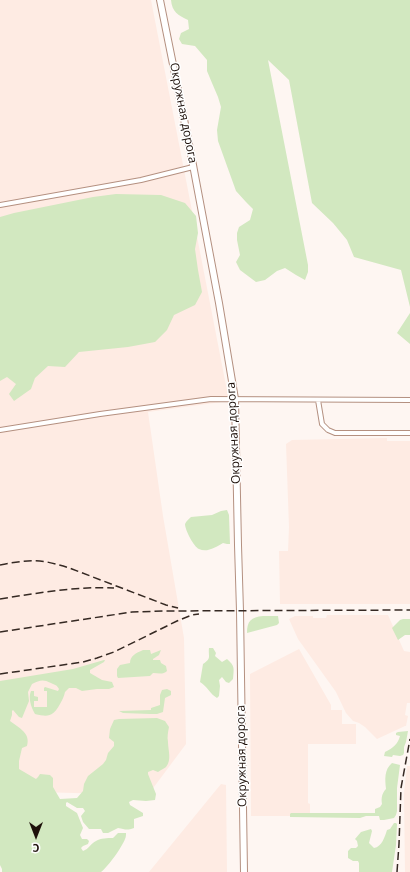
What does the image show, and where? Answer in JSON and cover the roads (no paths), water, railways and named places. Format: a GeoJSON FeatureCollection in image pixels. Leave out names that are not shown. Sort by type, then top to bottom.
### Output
{"type":"FeatureCollection","features":[{"type":"Feature","properties":{"kind":"main road","name":"Окружная дорога"},"geometry":{"type":"LineString","coordinates":[[160,0],[219,302],[235,399],[244,872]]}},
{"type":"Feature","properties":{"kind":"street"},"geometry":{"type":"LineString","coordinates":[[0,205],[140,180],[193,167]]}},
{"type":"Feature","properties":{"kind":"street"},"geometry":{"type":"LineString","coordinates":[[0,430],[196,400],[410,400]]}},
{"type":"Feature","properties":{"kind":"street"},"geometry":{"type":"LineString","coordinates":[[318,400],[322,424],[328,430],[335,433],[410,433]]}},
{"type":"Feature","properties":{"kind":"railway"},"geometry":{"type":"LineString","coordinates":[[0,565],[29,561],[41,561],[54,564],[72,569],[166,605],[178,608]]}},
{"type":"Feature","properties":{"kind":"railway"},"geometry":{"type":"LineString","coordinates":[[0,599],[71,589],[114,588]]}},
{"type":"Feature","properties":{"kind":"railway"},"geometry":{"type":"LineString","coordinates":[[0,632],[132,612],[410,610]]}},
{"type":"Feature","properties":{"kind":"railway"},"geometry":{"type":"LineString","coordinates":[[0,674],[83,662],[97,658],[114,652],[177,621],[199,614]]}},
{"type":"Feature","properties":{"kind":"railway"},"geometry":{"type":"LineString","coordinates":[[397,872],[401,788],[410,739]]}}]}
